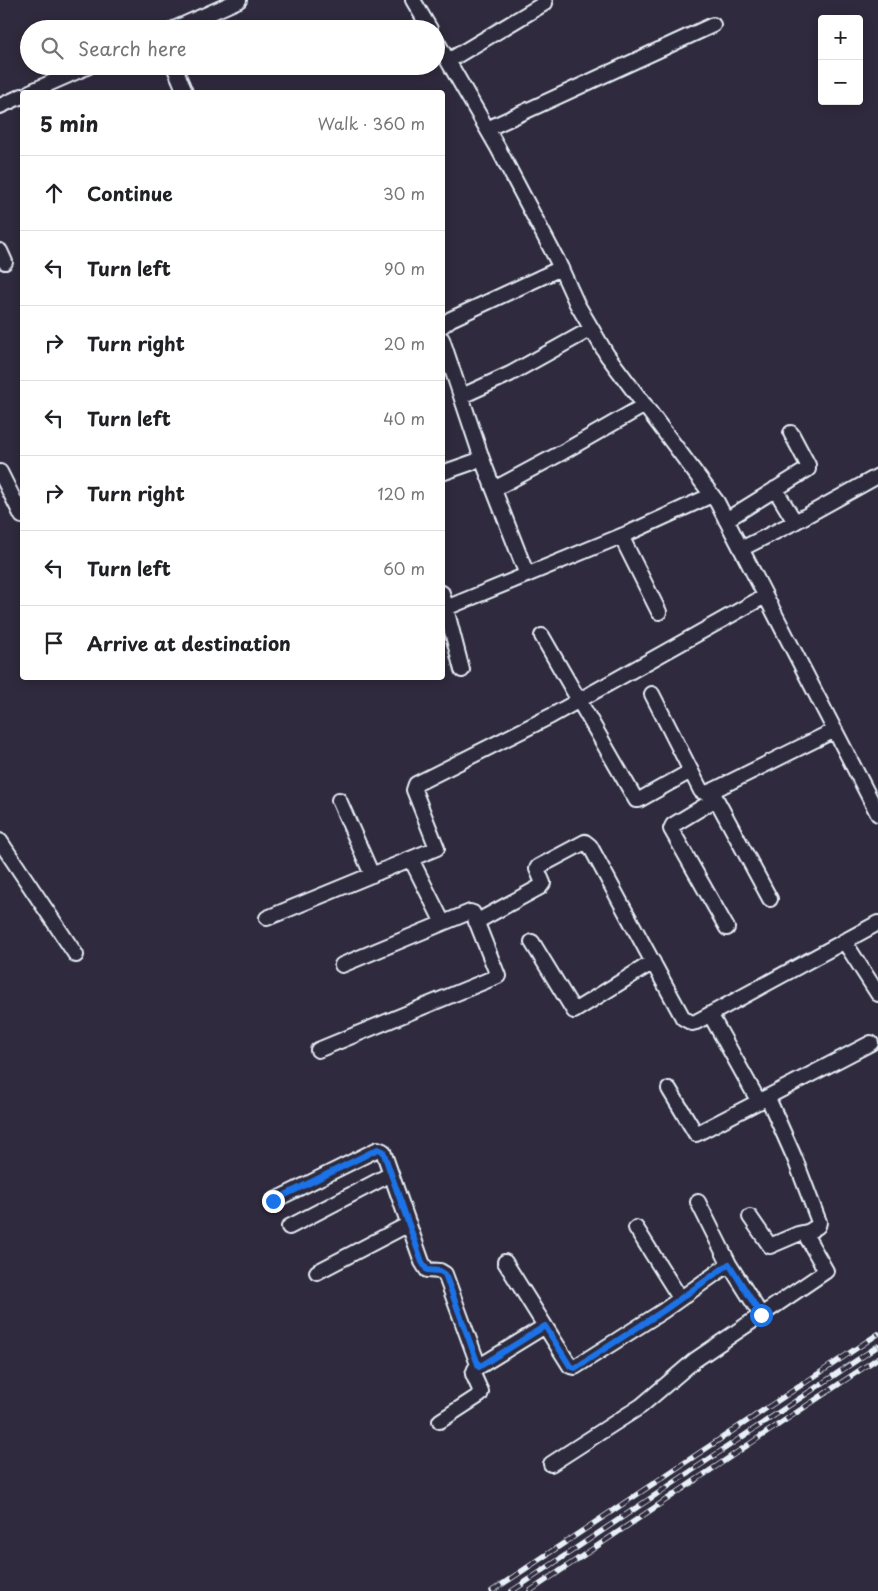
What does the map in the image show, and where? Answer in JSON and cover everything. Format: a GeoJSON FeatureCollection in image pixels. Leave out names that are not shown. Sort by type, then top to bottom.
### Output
{"type":"FeatureCollection","features":[{"type":"Feature","properties":{"kind":"street"},"geometry":{"type":"LineString","coordinates":[[194,20],[239,0]]}},
{"type":"Feature","properties":{"kind":"street"},"geometry":{"type":"LineString","coordinates":[[413,0],[425,20]]}},
{"type":"Feature","properties":{"kind":"street"},"geometry":{"type":"LineString","coordinates":[[448,60],[545,3]]}},
{"type":"Feature","properties":{"kind":"street"},"geometry":{"type":"LineString","coordinates":[[487,129],[713,25]]}},
{"type":"Feature","properties":{"kind":"street"},"geometry":{"type":"LineString","coordinates":[[445,55],[487,129],[561,268],[577,304],[591,329],[607,355],[712,495],[878,814]]}},
{"type":"Feature","properties":{"kind":"street"},"geometry":{"type":"LineString","coordinates":[[35,90],[69,75]]}},
{"type":"Feature","properties":{"kind":"street"},"geometry":{"type":"LineString","coordinates":[[178,75],[184,90]]}},
{"type":"Feature","properties":{"kind":"street"},"geometry":{"type":"LineString","coordinates":[[0,106],[20,97]]}},
{"type":"Feature","properties":{"kind":"street"},"geometry":{"type":"LineString","coordinates":[[445,324],[451,319],[561,268]]}},
{"type":"Feature","properties":{"kind":"street"},"geometry":{"type":"LineString","coordinates":[[462,396],[518,370],[591,329]]}},
{"type":"Feature","properties":{"kind":"street"},"geometry":{"type":"LineString","coordinates":[[445,348],[482,459],[527,575]]}},
{"type":"Feature","properties":{"kind":"street"},"geometry":{"type":"LineString","coordinates":[[494,489],[645,405]]}},
{"type":"Feature","properties":{"kind":"street"},"geometry":{"type":"LineString","coordinates":[[726,520],[807,470],[808,467],[791,433]]}},
{"type":"Feature","properties":{"kind":"street"},"geometry":{"type":"LineString","coordinates":[[445,472],[482,459]]}},
{"type":"Feature","properties":{"kind":"street"},"geometry":{"type":"LineString","coordinates":[[0,472],[20,512]]}},
{"type":"Feature","properties":{"kind":"street"},"geometry":{"type":"LineString","coordinates":[[741,549],[795,522],[878,476]]}},
{"type":"Feature","properties":{"kind":"street"},"geometry":{"type":"LineString","coordinates":[[775,489],[795,522]]}},
{"type":"Feature","properties":{"kind":"street"},"geometry":{"type":"LineString","coordinates":[[446,608],[621,536],[712,495]]}},
{"type":"Feature","properties":{"kind":"street"},"geometry":{"type":"LineString","coordinates":[[621,536],[659,612]]}},
{"type":"Feature","properties":{"kind":"street"},"geometry":{"type":"LineString","coordinates":[[267,918],[438,847],[414,790],[416,784],[578,701],[765,596]]}},
{"type":"Feature","properties":{"kind":"street"},"geometry":{"type":"LineString","coordinates":[[445,604],[462,670]]}},
{"type":"Feature","properties":{"kind":"street"},"geometry":{"type":"LineString","coordinates":[[542,636],[636,800],[691,771]]}},
{"type":"Feature","properties":{"kind":"street"},"geometry":{"type":"LineString","coordinates":[[652,694],[702,792],[715,795],[770,900]]}},
{"type":"Feature","properties":{"kind":"street"},"geometry":{"type":"LineString","coordinates":[[727,928],[671,828],[715,795],[835,730]]}},
{"type":"Feature","properties":{"kind":"street"},"geometry":{"type":"LineString","coordinates":[[340,800],[372,875]]}},
{"type":"Feature","properties":{"kind":"street"},"geometry":{"type":"LineString","coordinates":[[0,841],[76,955]]}},
{"type":"Feature","properties":{"kind":"street"},"geometry":{"type":"LineString","coordinates":[[476,922],[540,887],[542,883],[538,867],[585,842],[590,846],[683,1018],[692,1023],[878,923]]}},
{"type":"Feature","properties":{"kind":"street"},"geometry":{"type":"LineString","coordinates":[[411,859],[443,923]]}},
{"type":"Feature","properties":{"kind":"street"},"geometry":{"type":"LineString","coordinates":[[318,1050],[497,978],[498,974],[473,913],[470,912],[342,965]]}},
{"type":"Feature","properties":{"kind":"street"},"geometry":{"type":"LineString","coordinates":[[844,941],[878,994]]}},
{"type":"Feature","properties":{"kind":"street"},"geometry":{"type":"LineString","coordinates":[[532,942],[574,1011],[653,962]]}},
{"type":"Feature","properties":{"kind":"street"},"geometry":{"type":"LineString","coordinates":[[710,1014],[764,1100],[796,1159],[819,1222],[818,1226],[806,1232],[770,1246],[750,1217]]}},
{"type":"Feature","properties":{"kind":"street"},"geometry":{"type":"LineString","coordinates":[[669,1089],[696,1134],[871,1043]]}},
{"type":"Feature","properties":{"kind":"street"},"geometry":{"type":"LineString","coordinates":[[273,1201],[378,1149],[383,1151],[424,1267],[430,1271],[440,1271],[445,1274],[479,1367]]}},
{"type":"Feature","properties":{"kind":"street"},"geometry":{"type":"LineString","coordinates":[[289,1227],[391,1174]]}},
{"type":"Feature","properties":{"kind":"street"},"geometry":{"type":"LineString","coordinates":[[698,1202],[729,1264],[761,1315]]}},
{"type":"Feature","properties":{"kind":"street"},"geometry":{"type":"LineString","coordinates":[[317,1272],[408,1224]]}},
{"type":"Feature","properties":{"kind":"street"},"geometry":{"type":"LineString","coordinates":[[636,1228],[680,1298]]}},
{"type":"Feature","properties":{"kind":"street"},"geometry":{"type":"LineString","coordinates":[[551,1464],[641,1406],[695,1360],[826,1271],[806,1232]]}},
{"type":"Feature","properties":{"kind":"street"},"geometry":{"type":"LineString","coordinates":[[505,1262],[570,1366],[575,1368],[729,1264]]}},
{"type":"Feature","properties":{"kind":"street"},"geometry":{"type":"LineString","coordinates":[[440,1421],[480,1395],[481,1392],[473,1373],[479,1367],[545,1326]]}},
{"type":"Feature","properties":{"kind":"railway"},"geometry":{"type":"LineString","coordinates":[[492,1591],[878,1334]]}},
{"type":"Feature","properties":{"kind":"railway"},"geometry":{"type":"LineString","coordinates":[[512,1591],[878,1346]]}},
{"type":"Feature","properties":{"kind":"railway"},"geometry":{"type":"LineString","coordinates":[[530,1591],[878,1358]]}},
{"type":"Feature","properties":{"kind":"route"},"geometry":{"type":"LineString","coordinates":[[273,1201],[378,1149],[383,1151],[424,1267],[430,1271],[440,1271],[445,1274],[479,1367],[545,1326],[570,1366],[575,1368],[663,1311],[729,1264],[761,1315]]}}]}
